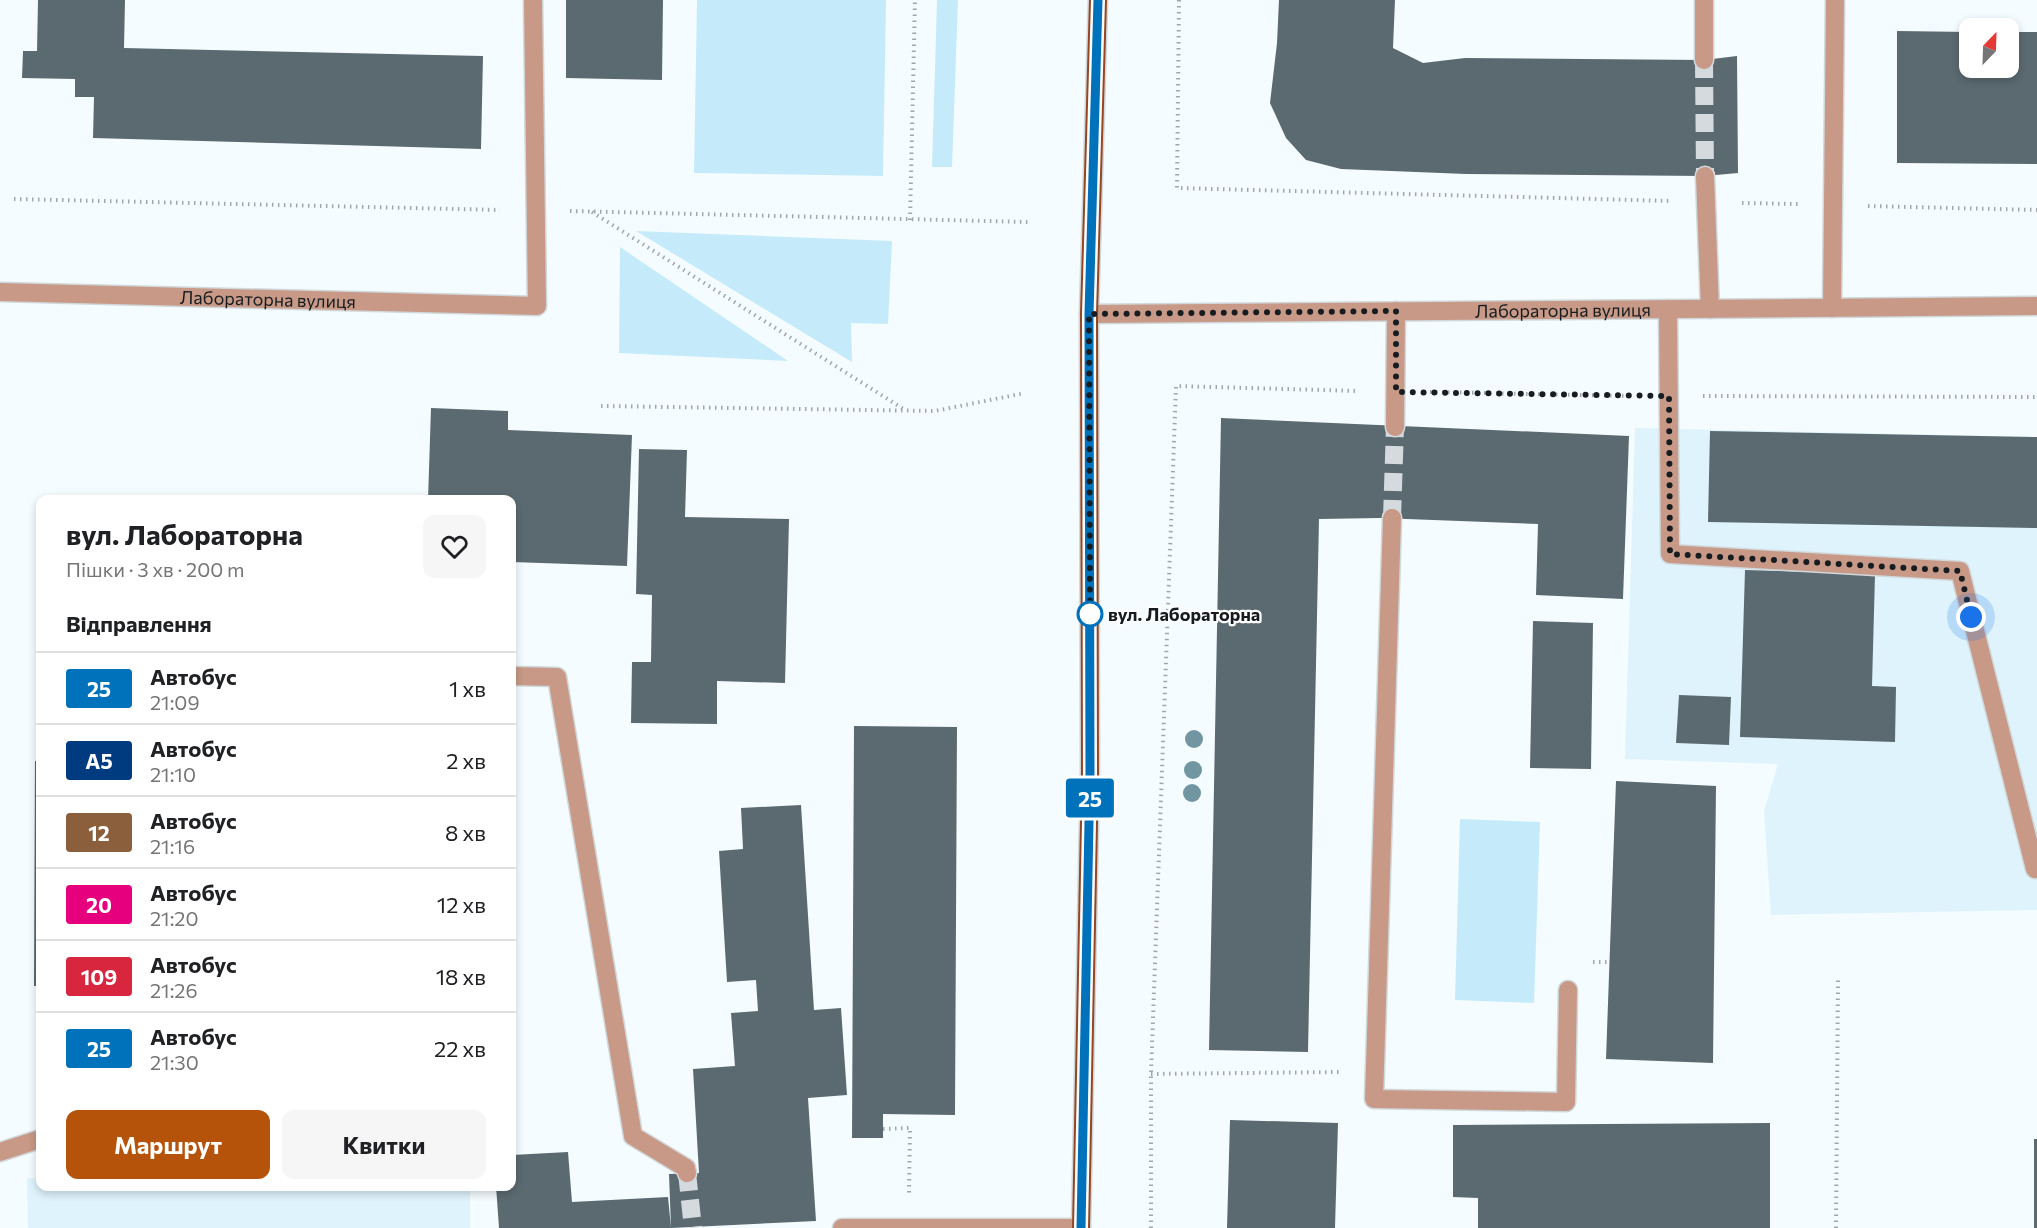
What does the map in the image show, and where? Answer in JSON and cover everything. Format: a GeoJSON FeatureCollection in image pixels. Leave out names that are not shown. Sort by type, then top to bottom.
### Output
{"type":"FeatureCollection","features":[{"type":"Feature","properties":{"kind":"main road"},"geometry":{"type":"LineString","coordinates":[[1081,1228],[1090,772],[1089,314],[1098,0]]}},
{"type":"Feature","properties":{"kind":"street","name":"Лабораторна вулиця"},"geometry":{"type":"LineString","coordinates":[[0,292],[537,306],[533,0]]}},
{"type":"Feature","properties":{"kind":"street"},"geometry":{"type":"LineString","coordinates":[[1704,0],[1704,60]]}},
{"type":"Feature","properties":{"kind":"street"},"geometry":{"type":"LineString","coordinates":[[1832,308],[1835,0]]}},
{"type":"Feature","properties":{"kind":"street"},"geometry":{"type":"LineString","coordinates":[[1705,176],[1710,309]]}},
{"type":"Feature","properties":{"kind":"street","name":"Лабораторна вулиця"},"geometry":{"type":"LineString","coordinates":[[1089,314],[2037,306]]}},
{"type":"Feature","properties":{"kind":"street"},"geometry":{"type":"LineString","coordinates":[[1668,309],[1670,554],[1960,571],[2036,869]]}},
{"type":"Feature","properties":{"kind":"street"},"geometry":{"type":"LineString","coordinates":[[1395,427],[1396,311]]}},
{"type":"Feature","properties":{"kind":"street"},"geometry":{"type":"LineString","coordinates":[[1392,518],[1374,1099],[1566,1102],[1568,990]]}},
{"type":"Feature","properties":{"kind":"street"},"geometry":{"type":"LineString","coordinates":[[516,676],[557,677],[633,1136],[686,1168],[687,1173]]}},
{"type":"Feature","properties":{"kind":"street"},"geometry":{"type":"LineString","coordinates":[[0,1152],[36,1140]]}},
{"type":"Feature","properties":{"kind":"street"},"geometry":{"type":"LineString","coordinates":[[842,1228],[1081,1228]]}},
{"type":"Feature","properties":{"kind":"path"},"geometry":{"type":"LineString","coordinates":[[910,220],[915,0]]}},
{"type":"Feature","properties":{"kind":"path"},"geometry":{"type":"LineString","coordinates":[[1179,0],[1177,188],[2037,210]]}},
{"type":"Feature","properties":{"kind":"path"},"geometry":{"type":"LineString","coordinates":[[592,212],[905,410]]}},
{"type":"Feature","properties":{"kind":"path"},"geometry":{"type":"LineString","coordinates":[[1151,1228],[1151,1074],[1176,387],[1669,396],[2037,397]]}},
{"type":"Feature","properties":{"kind":"path"},"geometry":{"type":"LineString","coordinates":[[601,406],[935,411],[1025,393]]}},
{"type":"Feature","properties":{"kind":"path"},"geometry":{"type":"LineString","coordinates":[[1836,1228],[1838,979]]}},
{"type":"Feature","properties":{"kind":"path"},"geometry":{"type":"LineString","coordinates":[[1151,1074],[1364,1071],[1376,1076]]}},
{"type":"Feature","properties":{"kind":"path"},"geometry":{"type":"LineString","coordinates":[[883,1129],[910,1128],[909,1183]]}},
{"type":"Feature","properties":{"kind":"shaded area"},"geometry":{"type":"Polygon","coordinates":[[[697,0],[886,0],[883,176],[694,173],[697,0]]]}},
{"type":"Feature","properties":{"kind":"shaded area"},"geometry":{"type":"Polygon","coordinates":[[[937,0],[958,0],[952,167],[932,167],[937,0]]]}},
{"type":"Feature","properties":{"kind":"shaded area"},"geometry":{"type":"Polygon","coordinates":[[[636,231],[892,241],[888,324],[851,323],[852,362],[636,231]]]}},
{"type":"Feature","properties":{"kind":"shaded area"},"geometry":{"type":"Polygon","coordinates":[[[620,247],[788,361],[619,353],[620,247]]]}},
{"type":"Feature","properties":{"kind":"shaded area"},"geometry":{"type":"Polygon","coordinates":[[[1635,428],[2037,437],[2037,910],[1771,915],[1764,811],[1778,764],[1625,759],[1635,428]]]}},
{"type":"Feature","properties":{"kind":"shaded area"},"geometry":{"type":"Polygon","coordinates":[[[1460,819],[1540,822],[1534,1003],[1455,1000],[1460,819]]]}},
{"type":"Feature","properties":{"kind":"shaded area"},"geometry":{"type":"Polygon","coordinates":[[[27,1178],[36,1178],[36,1191],[470,1191],[470,1228],[28,1228],[27,1178]]]}},
{"type":"Feature","properties":{"kind":"building"},"geometry":{"type":"Polygon","coordinates":[[[38,0],[125,0],[124,48],[483,56],[481,149],[93,138],[94,97],[75,97],[75,79],[22,78],[23,51],[37,51],[38,0]]]}},
{"type":"Feature","properties":{"kind":"building"},"geometry":{"type":"Polygon","coordinates":[[[566,0],[663,0],[662,80],[566,78],[566,0]]]}},
{"type":"Feature","properties":{"kind":"building"},"geometry":{"type":"Polygon","coordinates":[[[1279,0],[1395,0],[1393,48],[1423,63],[1465,58],[1704,60],[1737,56],[1738,173],[1705,176],[1466,174],[1341,169],[1306,160],[1286,138],[1270,103],[1279,0]]]}},
{"type":"Feature","properties":{"kind":"building"},"geometry":{"type":"Polygon","coordinates":[[[1897,31],[1959,32],[1959,78],[2019,78],[2019,32],[2037,32],[2037,164],[1897,163],[1897,31]]]}},
{"type":"Feature","properties":{"kind":"building"},"geometry":{"type":"Polygon","coordinates":[[[431,408],[508,411],[508,430],[632,435],[627,566],[516,562],[516,495],[428,495],[431,408]]]}},
{"type":"Feature","properties":{"kind":"building"},"geometry":{"type":"Polygon","coordinates":[[[1221,418],[1629,436],[1623,599],[1536,595],[1538,524],[1380,518],[1319,519],[1308,1052],[1209,1050],[1221,418]]]}},
{"type":"Feature","properties":{"kind":"building"},"geometry":{"type":"Polygon","coordinates":[[[1710,431],[2037,437],[2037,528],[1708,522],[1710,431]]]}},
{"type":"Feature","properties":{"kind":"building"},"geometry":{"type":"Polygon","coordinates":[[[639,449],[687,450],[685,517],[789,519],[785,683],[717,681],[717,724],[631,723],[632,662],[651,662],[652,595],[636,594],[639,449]]]}},
{"type":"Feature","properties":{"kind":"building"},"geometry":{"type":"Polygon","coordinates":[[[1745,570],[1875,574],[1872,686],[1896,687],[1895,742],[1740,737],[1745,570]]]}},
{"type":"Feature","properties":{"kind":"building"},"geometry":{"type":"Polygon","coordinates":[[[1533,621],[1593,623],[1591,769],[1530,768],[1533,621]]]}},
{"type":"Feature","properties":{"kind":"building"},"geometry":{"type":"Polygon","coordinates":[[[1679,695],[1731,697],[1729,745],[1676,743],[1679,695]]]}},
{"type":"Feature","properties":{"kind":"building"},"geometry":{"type":"Polygon","coordinates":[[[854,726],[957,727],[955,1115],[883,1114],[883,1138],[852,1138],[854,726]]]}},
{"type":"Feature","properties":{"kind":"building"},"geometry":{"type":"Polygon","coordinates":[[[35,761],[36,761],[36,986],[34,986],[35,761]]]}},
{"type":"Feature","properties":{"kind":"building"},"geometry":{"type":"Polygon","coordinates":[[[1616,781],[1716,786],[1713,1063],[1606,1059],[1616,781]]]}},
{"type":"Feature","properties":{"kind":"building"},"geometry":{"type":"Polygon","coordinates":[[[801,805],[814,1010],[841,1008],[847,1095],[808,1098],[816,1221],[671,1228],[669,1174],[699,1173],[693,1069],[735,1066],[731,1013],[758,1011],[756,980],[727,982],[719,851],[743,849],[741,808],[801,805]]]}},
{"type":"Feature","properties":{"kind":"building"},"geometry":{"type":"Polygon","coordinates":[[[1230,1120],[1338,1123],[1335,1228],[1227,1228],[1230,1120]]]}},
{"type":"Feature","properties":{"kind":"building"},"geometry":{"type":"Polygon","coordinates":[[[1770,1123],[1770,1228],[1478,1228],[1478,1198],[1453,1197],[1453,1125],[1770,1123]]]}},
{"type":"Feature","properties":{"kind":"building"},"geometry":{"type":"Polygon","coordinates":[[[2034,1139],[2037,1139],[2037,1228],[2034,1228],[2034,1139]]]}},
{"type":"Feature","properties":{"kind":"building"},"geometry":{"type":"Polygon","coordinates":[[[568,1152],[572,1202],[668,1197],[671,1228],[499,1228],[496,1191],[516,1191],[516,1155],[568,1152]]]}},
{"type":"Feature","properties":{"kind":"tunnel"},"geometry":{"type":"LineString","coordinates":[[1704,60],[1705,176]]}},
{"type":"Feature","properties":{"kind":"tunnel"},"geometry":{"type":"LineString","coordinates":[[1392,518],[1395,427]]}},
{"type":"Feature","properties":{"kind":"tunnel"},"geometry":{"type":"LineString","coordinates":[[687,1173],[693,1228]]}},
{"type":"Feature","properties":{"kind":"bus line","name":"25"},"geometry":{"type":"LineString","coordinates":[[1081,1228],[1090,772],[1089,314],[1098,0]]}},
{"type":"Feature","properties":{"kind":"place","name":"вул. Лаборaторна"},"geometry":{"type":"Point","coordinates":[1090,614]}},
{"type":"Feature","properties":{"kind":"route"},"geometry":{"type":"LineString","coordinates":[[1090,614],[1090,618],[1089,314],[1396,311],[1396,392],[1669,396],[1670,554],[1960,571],[1971,617]]}}]}
